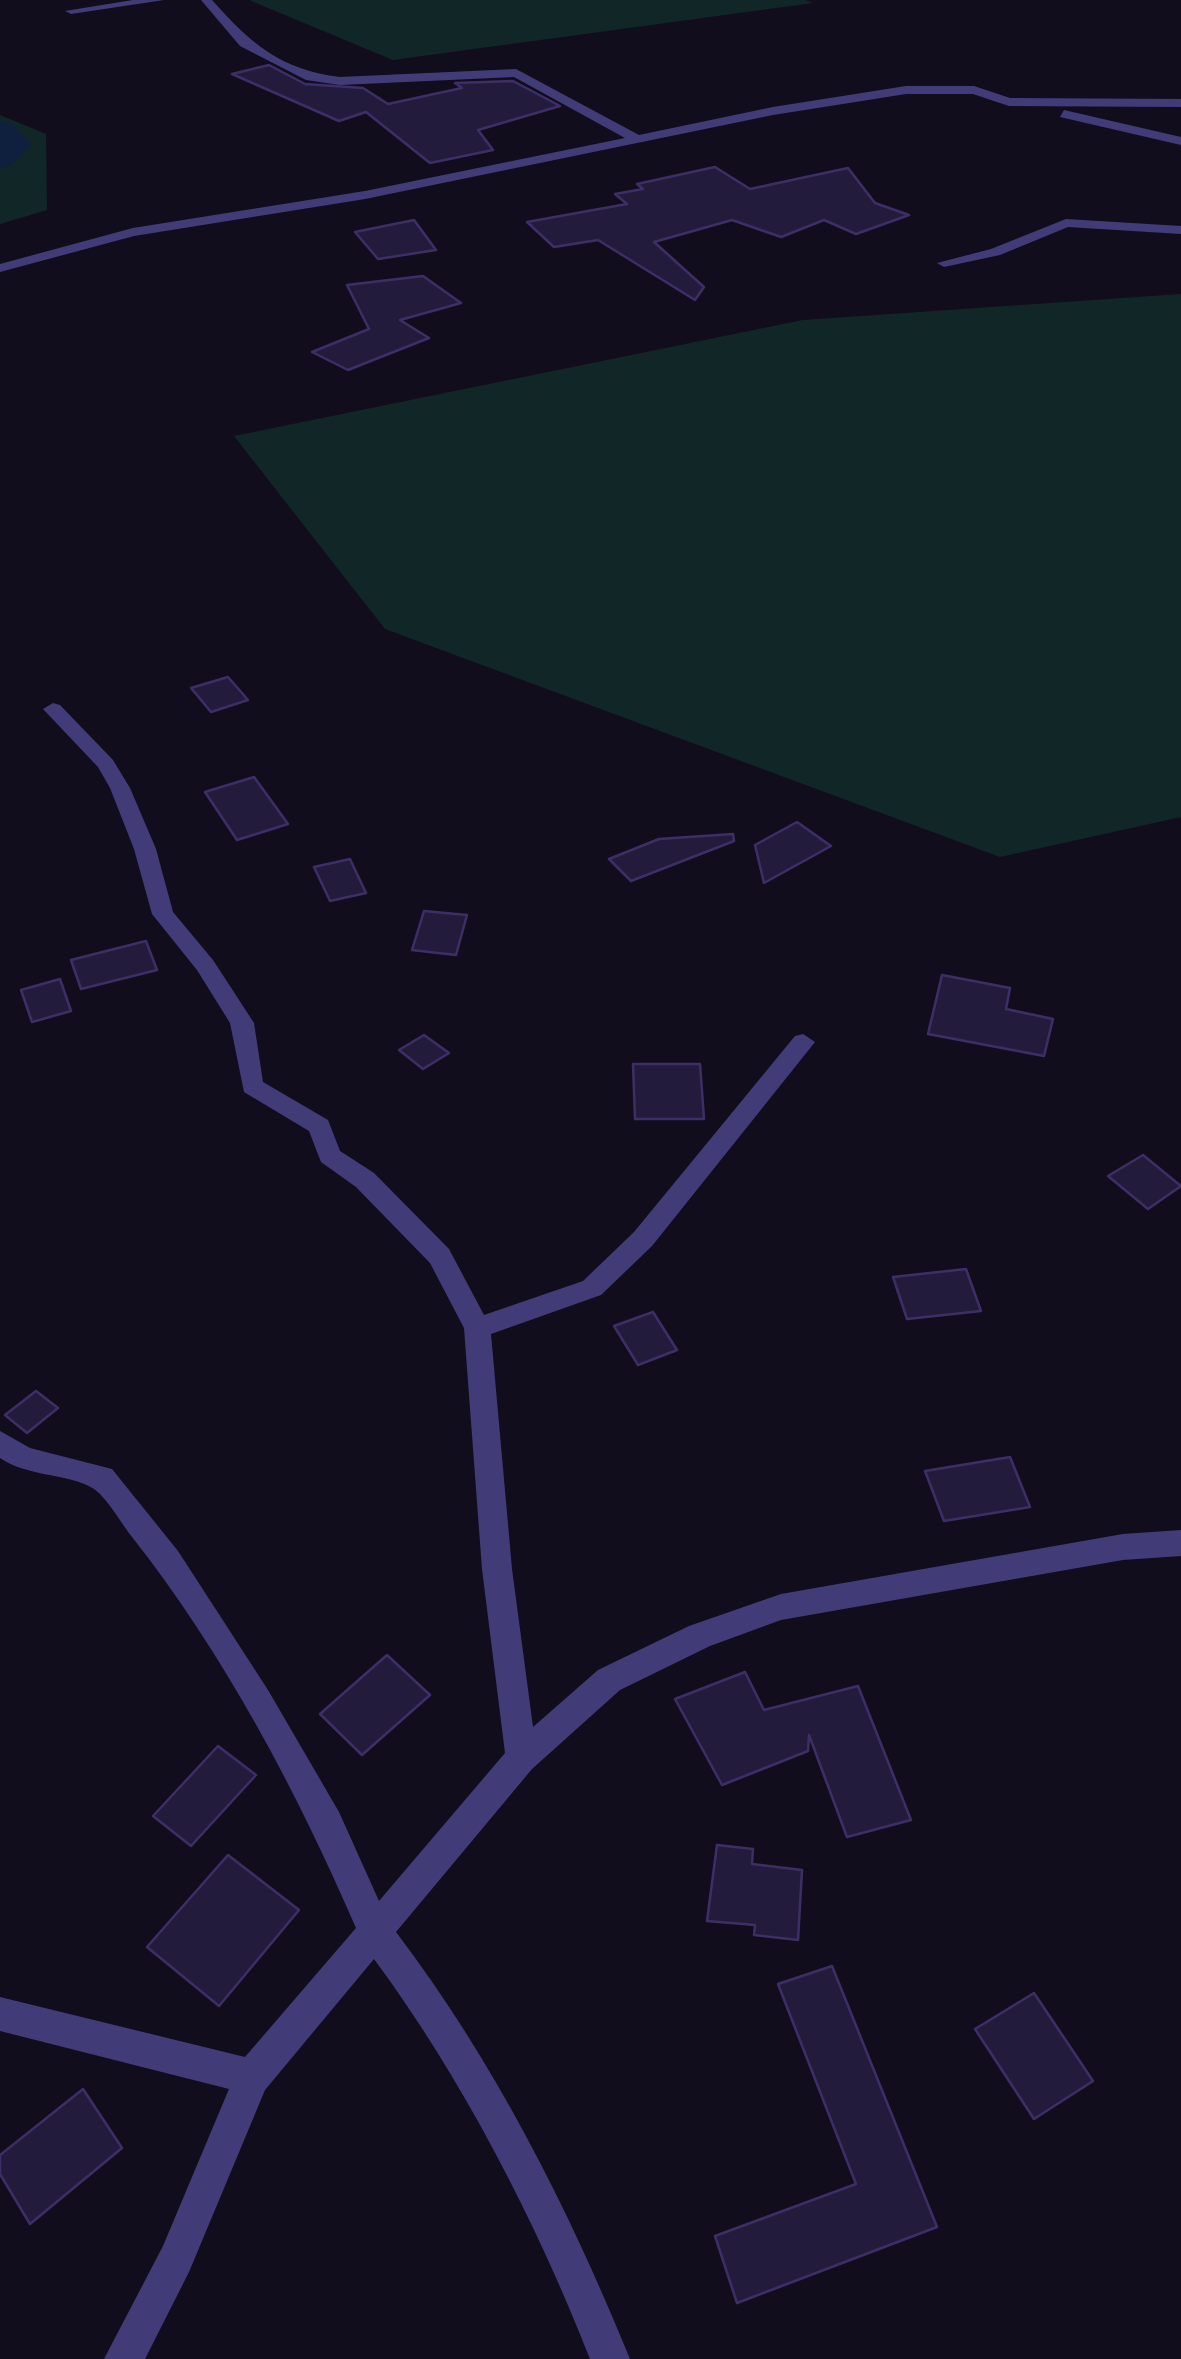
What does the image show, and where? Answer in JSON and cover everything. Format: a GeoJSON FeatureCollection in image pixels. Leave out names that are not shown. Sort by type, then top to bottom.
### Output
{"type":"FeatureCollection","features":[{"type":"Feature","properties":{"kind":"street"},"geometry":{"type":"LineString","coordinates":[[72,11],[159,0]]}},
{"type":"Feature","properties":{"kind":"street"},"geometry":{"type":"LineString","coordinates":[[206,0],[244,44],[310,77],[340,81],[516,73],[635,138]]}},
{"type":"Feature","properties":{"kind":"street"},"geometry":{"type":"LineString","coordinates":[[0,268],[106,237],[403,188],[635,138],[906,90],[974,90],[1009,102],[1181,141]]}},
{"type":"Feature","properties":{"kind":"street"},"geometry":{"type":"LineString","coordinates":[[1009,102],[1181,103]]}},
{"type":"Feature","properties":{"kind":"street"},"geometry":{"type":"LineString","coordinates":[[944,263],[995,252],[1066,222],[1181,230]]}},
{"type":"Feature","properties":{"kind":"street"},"geometry":{"type":"LineString","coordinates":[[53,709],[106,764],[120,788],[145,849],[163,914],[205,965],[242,1024],[252,1086],[319,1126],[330,1156],[365,1180],[440,1256],[477,1328],[497,1569],[521,1758]]}},
{"type":"Feature","properties":{"kind":"street"},"geometry":{"type":"LineString","coordinates":[[477,1328],[592,1288],[643,1239],[803,1042]]}},
{"type":"Feature","properties":{"kind":"street"},"geometry":{"type":"LineString","coordinates":[[0,1443],[22,1458],[102,1478],[168,1560],[327,1824],[375,1932],[432,2008],[568,2252],[610,2359]]}},
{"type":"Feature","properties":{"kind":"street"},"geometry":{"type":"LineString","coordinates":[[124,2359],[176,2259],[252,2077],[521,1758],[609,1680],[700,1636],[781,1607],[1105,1550],[1181,1544]]}},
{"type":"Feature","properties":{"kind":"street"},"geometry":{"type":"LineString","coordinates":[[0,2014],[252,2077]]}},
{"type":"Feature","properties":{"kind":"green space"},"geometry":{"type":"Polygon","coordinates":[[[249,0],[805,0],[813,3],[393,60],[249,0]]]}},
{"type":"Feature","properties":{"kind":"green space"},"geometry":{"type":"Polygon","coordinates":[[[0,115],[46,134],[47,210],[0,224],[0,115]]]}},
{"type":"Feature","properties":{"kind":"green space"},"geometry":{"type":"Polygon","coordinates":[[[1181,294],[1181,817],[1000,857],[385,629],[234,436],[803,320],[1181,294]]]}},
{"type":"Feature","properties":{"kind":"building"},"geometry":{"type":"Polygon","coordinates":[[[269,65],[305,84],[363,88],[388,104],[462,88],[455,83],[513,81],[560,106],[478,130],[493,150],[430,163],[366,112],[339,121],[232,74],[269,65]]]}},
{"type":"Feature","properties":{"kind":"building"},"geometry":{"type":"Polygon","coordinates":[[[715,167],[750,189],[848,168],[875,203],[909,215],[856,234],[824,220],[781,237],[732,220],[654,242],[704,287],[695,300],[598,240],[554,247],[527,222],[627,204],[615,194],[643,189],[637,184],[715,167]]]}},
{"type":"Feature","properties":{"kind":"building"},"geometry":{"type":"Polygon","coordinates":[[[414,220],[436,250],[378,259],[355,232],[414,220]]]}},
{"type":"Feature","properties":{"kind":"building"},"geometry":{"type":"Polygon","coordinates":[[[423,276],[461,303],[400,320],[429,338],[348,370],[312,352],[369,329],[347,285],[423,276]]]}},
{"type":"Feature","properties":{"kind":"building"},"geometry":{"type":"Polygon","coordinates":[[[228,677],[248,700],[211,712],[191,688],[228,677]]]}},
{"type":"Feature","properties":{"kind":"building"},"geometry":{"type":"Polygon","coordinates":[[[254,777],[288,824],[237,840],[205,792],[254,777]]]}},
{"type":"Feature","properties":{"kind":"building"},"geometry":{"type":"Polygon","coordinates":[[[797,822],[831,846],[764,883],[755,845],[797,822]]]}},
{"type":"Feature","properties":{"kind":"building"},"geometry":{"type":"Polygon","coordinates":[[[733,834],[734,841],[631,881],[609,859],[659,839],[733,834]]]}},
{"type":"Feature","properties":{"kind":"building"},"geometry":{"type":"Polygon","coordinates":[[[350,859],[366,893],[330,901],[314,867],[350,859]]]}},
{"type":"Feature","properties":{"kind":"building"},"geometry":{"type":"Polygon","coordinates":[[[424,911],[467,915],[456,955],[412,950],[424,911]]]}},
{"type":"Feature","properties":{"kind":"building"},"geometry":{"type":"Polygon","coordinates":[[[146,941],[157,970],[81,989],[71,960],[146,941]]]}},
{"type":"Feature","properties":{"kind":"building"},"geometry":{"type":"Polygon","coordinates":[[[942,975],[1010,988],[1006,1009],[1053,1019],[1044,1056],[928,1034],[942,975]]]}},
{"type":"Feature","properties":{"kind":"building"},"geometry":{"type":"Polygon","coordinates":[[[60,979],[71,1011],[32,1022],[21,990],[60,979]]]}},
{"type":"Feature","properties":{"kind":"building"},"geometry":{"type":"Polygon","coordinates":[[[424,1035],[449,1053],[423,1069],[399,1050],[424,1035]]]}},
{"type":"Feature","properties":{"kind":"building"},"geometry":{"type":"Polygon","coordinates":[[[633,1064],[700,1064],[704,1119],[635,1119],[633,1064]]]}},
{"type":"Feature","properties":{"kind":"building"},"geometry":{"type":"Polygon","coordinates":[[[1143,1155],[1181,1186],[1148,1209],[1108,1176],[1143,1155]]]}},
{"type":"Feature","properties":{"kind":"building"},"geometry":{"type":"Polygon","coordinates":[[[966,1269],[981,1311],[907,1319],[893,1277],[966,1269]]]}},
{"type":"Feature","properties":{"kind":"building"},"geometry":{"type":"Polygon","coordinates":[[[653,1312],[677,1350],[638,1365],[614,1326],[653,1312]]]}},
{"type":"Feature","properties":{"kind":"building"},"geometry":{"type":"Polygon","coordinates":[[[36,1391],[58,1408],[27,1433],[5,1415],[36,1391]]]}},
{"type":"Feature","properties":{"kind":"building"},"geometry":{"type":"Polygon","coordinates":[[[1010,1457],[1030,1507],[944,1521],[925,1471],[1010,1457]]]}},
{"type":"Feature","properties":{"kind":"building"},"geometry":{"type":"Polygon","coordinates":[[[387,1655],[430,1695],[362,1755],[320,1714],[387,1655]]]}},
{"type":"Feature","properties":{"kind":"building"},"geometry":{"type":"Polygon","coordinates":[[[745,1672],[764,1710],[858,1686],[911,1820],[847,1837],[809,1735],[808,1751],[722,1785],[675,1699],[745,1672]]]}},
{"type":"Feature","properties":{"kind":"building"},"geometry":{"type":"Polygon","coordinates":[[[218,1746],[256,1775],[191,1846],[153,1816],[218,1746]]]}},
{"type":"Feature","properties":{"kind":"building"},"geometry":{"type":"Polygon","coordinates":[[[717,1845],[753,1849],[752,1864],[802,1870],[798,1940],[754,1935],[755,1925],[707,1921],[717,1845]]]}},
{"type":"Feature","properties":{"kind":"building"},"geometry":{"type":"Polygon","coordinates":[[[228,1855],[299,1910],[219,2006],[147,1947],[228,1855]]]}},
{"type":"Feature","properties":{"kind":"building"},"geometry":{"type":"Polygon","coordinates":[[[832,1966],[937,2227],[737,2303],[715,2236],[856,2184],[778,1984],[832,1966]]]}},
{"type":"Feature","properties":{"kind":"building"},"geometry":{"type":"Polygon","coordinates":[[[1034,1993],[1093,2081],[1034,2119],[975,2029],[1034,1993]]]}},
{"type":"Feature","properties":{"kind":"building"},"geometry":{"type":"Polygon","coordinates":[[[83,2089],[122,2148],[30,2224],[0,2174],[0,2155],[83,2089]]]}},
{"type":"Feature","properties":{"kind":"waterway"},"geometry":{"type":"LineString","coordinates":[[0,131],[16,144],[0,158]]}}]}
